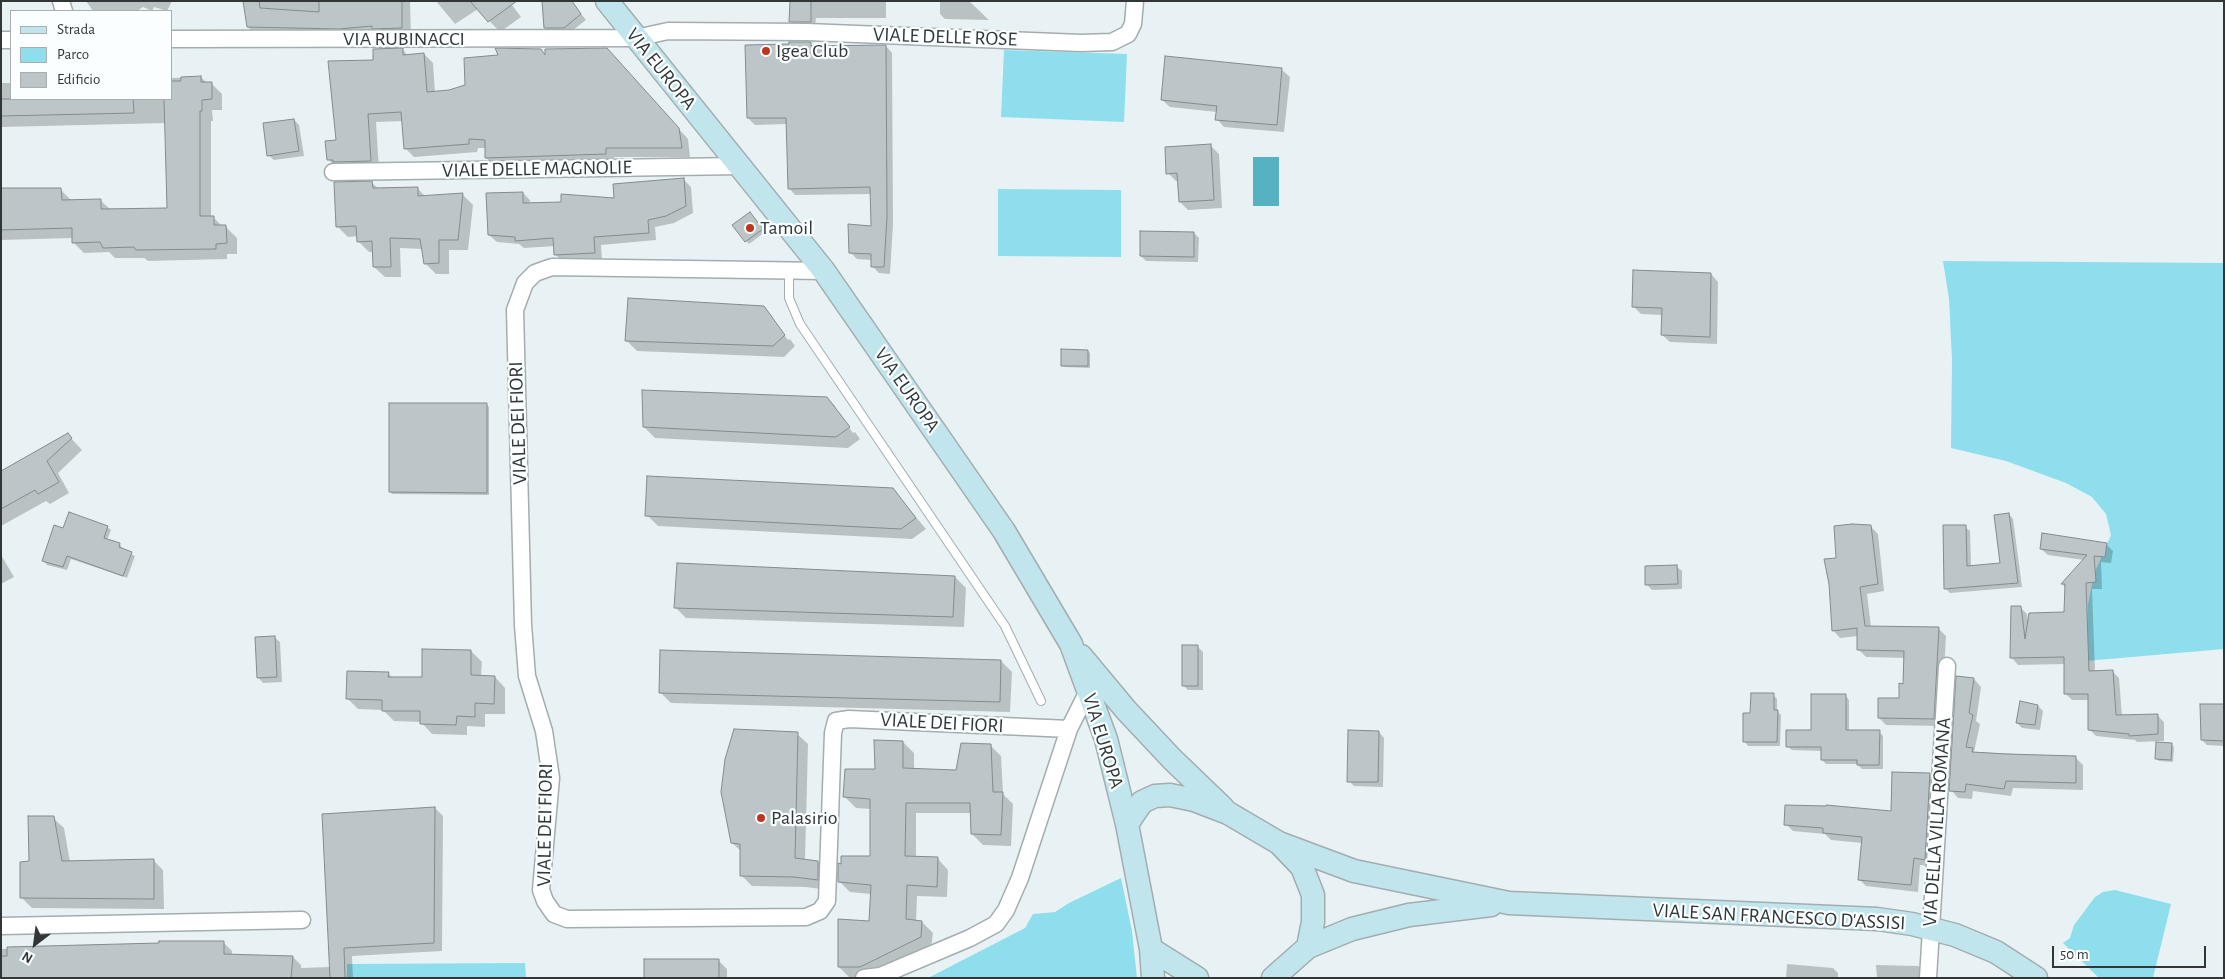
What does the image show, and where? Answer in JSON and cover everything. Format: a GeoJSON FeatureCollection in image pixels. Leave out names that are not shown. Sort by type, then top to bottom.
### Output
{"type":"FeatureCollection","features":[{"type":"Feature","properties":{"kind":"street","name":"VIA EUROPA"},"geometry":{"type":"LineString","coordinates":[[607,1],[824,271],[1004,531],[1071,644],[1106,739],[1127,824],[1151,948]]}},
{"type":"Feature","properties":{"kind":"street","name":"VIALE DELLE ROSE"},"geometry":{"type":"LineString","coordinates":[[636,38],[668,31],[797,32],[1081,43],[1112,42],[1128,34],[1133,24],[1135,1]]}},
{"type":"Feature","properties":{"kind":"street","name":"VIA RUBINACCI"},"geometry":{"type":"LineString","coordinates":[[172,39],[636,38]]}},
{"type":"Feature","properties":{"kind":"street","name":"VIALE DELLE MAGNOLIE"},"geometry":{"type":"LineString","coordinates":[[334,172],[740,166]]}},
{"type":"Feature","properties":{"kind":"street","name":"VIALE DEI FIORI"},"geometry":{"type":"LineString","coordinates":[[824,271],[552,267],[535,273],[524,283],[515,310],[523,624],[527,676],[544,731],[551,778],[541,890],[545,901],[554,914],[567,919],[806,917],[820,911],[827,902],[833,733],[836,721],[849,719],[1069,729]]}},
{"type":"Feature","properties":{"kind":"street"},"geometry":{"type":"LineString","coordinates":[[1071,644],[1126,710],[1228,813]]}},
{"type":"Feature","properties":{"kind":"street","name":"VIA DELLA VILLA ROMANA"},"geometry":{"type":"LineString","coordinates":[[1928,978],[1947,666]]}},
{"type":"Feature","properties":{"kind":"street"},"geometry":{"type":"LineString","coordinates":[[864,978],[880,976],[970,938],[996,924],[1006,910],[1020,878],[1069,729],[1088,691]]}},
{"type":"Feature","properties":{"kind":"street"},"geometry":{"type":"LineString","coordinates":[[1127,824],[1142,802],[1155,796],[1170,795],[1194,800],[1228,813],[1279,843],[1302,867],[1313,895],[1313,922],[1308,947]]}},
{"type":"Feature","properties":{"kind":"street","name":"VIALE SAN FRANCESCO D'ASSISI"},"geometry":{"type":"LineString","coordinates":[[1279,843],[1354,871],[1509,903],[1877,919],[1955,935],[1996,952],[2036,978]]}},
{"type":"Feature","properties":{"kind":"street","name":"VIALE SAN FRANCESCO D'ASSISI"},"geometry":{"type":"LineString","coordinates":[[1273,978],[1308,947],[1352,929],[1409,915],[1509,903]]}},
{"type":"Feature","properties":{"kind":"street"},"geometry":{"type":"LineString","coordinates":[[1,926],[302,920]]}},
{"type":"Feature","properties":{"kind":"street"},"geometry":{"type":"LineString","coordinates":[[1151,948],[1153,978]]}},
{"type":"Feature","properties":{"kind":"street"},"geometry":{"type":"LineString","coordinates":[[1151,948],[1197,978]]}},
{"type":"Feature","properties":{"kind":"lane"},"geometry":{"type":"LineString","coordinates":[[790,270],[789,298],[800,324],[1005,626],[1041,701]]}},
{"type":"Feature","properties":{"kind":"green space"},"geometry":{"type":"Polygon","coordinates":[[[1004,50],[1127,54],[1124,122],[1001,117],[1004,50]]]}},
{"type":"Feature","properties":{"kind":"green space"},"geometry":{"type":"Polygon","coordinates":[[[998,189],[1121,190],[1121,257],[998,256],[998,189]]]}},
{"type":"Feature","properties":{"kind":"green space"},"geometry":{"type":"Polygon","coordinates":[[[1943,261],[2224,263],[2224,649],[2086,661],[2088,604],[2094,574],[2111,535],[2106,514],[2092,497],[2066,483],[2006,461],[1951,448],[1952,359],[1949,299],[1943,261]]]}},
{"type":"Feature","properties":{"kind":"green space"},"geometry":{"type":"Polygon","coordinates":[[[1121,878],[1132,931],[1137,978],[928,978],[1025,928],[1033,914],[1055,912],[1069,903],[1121,878]]]}},
{"type":"Feature","properties":{"kind":"green space"},"geometry":{"type":"Polygon","coordinates":[[[2115,890],[2171,904],[2153,978],[2099,978],[2063,943],[2070,938],[2074,925],[2095,897],[2103,892],[2115,890]]]}},
{"type":"Feature","properties":{"kind":"green space"},"geometry":{"type":"Polygon","coordinates":[[[525,963],[526,978],[347,978],[347,964],[525,963]]]}},
{"type":"Feature","properties":{"kind":"shaded area"},"geometry":{"type":"Polygon","coordinates":[[[1253,157],[1279,157],[1279,206],[1253,206],[1253,157]]]}},
{"type":"Feature","properties":{"kind":"building"},"geometry":{"type":"Polygon","coordinates":[[[243,1],[259,1],[260,8],[319,12],[319,1],[402,1],[402,28],[372,29],[372,26],[339,29],[247,27],[243,1]]]}},
{"type":"Feature","properties":{"kind":"building"},"geometry":{"type":"Polygon","coordinates":[[[470,1],[517,1],[488,22],[470,1]]]}},
{"type":"Feature","properties":{"kind":"building"},"geometry":{"type":"Polygon","coordinates":[[[542,1],[572,1],[581,14],[564,28],[544,28],[542,1]]]}},
{"type":"Feature","properties":{"kind":"building"},"geometry":{"type":"Polygon","coordinates":[[[790,1],[811,1],[811,22],[789,22],[790,1]]]}},
{"type":"Feature","properties":{"kind":"building"},"geometry":{"type":"Polygon","coordinates":[[[789,42],[811,42],[811,46],[886,45],[887,217],[884,267],[871,267],[871,254],[849,253],[848,224],[871,226],[870,187],[788,189],[786,118],[747,118],[745,45],[789,44],[789,42]]]}},
{"type":"Feature","properties":{"kind":"building"},"geometry":{"type":"Polygon","coordinates":[[[403,48],[403,55],[424,53],[427,92],[449,90],[465,85],[464,58],[498,55],[495,48],[541,49],[545,55],[545,49],[607,48],[679,128],[682,148],[606,148],[606,154],[485,158],[485,140],[469,139],[469,144],[404,149],[401,112],[368,114],[371,161],[333,162],[333,160],[327,160],[325,141],[336,140],[328,61],[373,60],[373,49],[403,48]]]}},
{"type":"Feature","properties":{"kind":"building"},"geometry":{"type":"Polygon","coordinates":[[[1165,56],[1282,68],[1277,125],[1215,120],[1217,106],[1161,100],[1165,56]]]}},
{"type":"Feature","properties":{"kind":"building"},"geometry":{"type":"Polygon","coordinates":[[[201,76],[201,82],[212,82],[212,99],[202,100],[202,111],[200,111],[200,216],[214,216],[214,225],[226,225],[227,243],[216,244],[216,249],[136,250],[134,247],[103,248],[100,242],[72,243],[72,228],[1,230],[1,188],[61,188],[62,200],[101,199],[101,209],[167,208],[164,100],[172,100],[172,81],[181,81],[181,77],[201,76]]]}},
{"type":"Feature","properties":{"kind":"building"},"geometry":{"type":"Polygon","coordinates":[[[1,99],[133,100],[134,113],[1,116],[1,99]]]}},
{"type":"Feature","properties":{"kind":"building"},"geometry":{"type":"Polygon","coordinates":[[[294,119],[299,151],[267,156],[263,123],[294,119]]]}},
{"type":"Feature","properties":{"kind":"building"},"geometry":{"type":"Polygon","coordinates":[[[1211,144],[1214,200],[1179,202],[1177,173],[1166,174],[1165,147],[1211,144]]]}},
{"type":"Feature","properties":{"kind":"building"},"geometry":{"type":"Polygon","coordinates":[[[684,178],[686,206],[666,216],[648,220],[649,233],[594,237],[595,253],[554,255],[553,238],[515,241],[515,237],[488,235],[486,193],[523,192],[523,203],[561,202],[561,194],[614,198],[613,184],[684,178]]]}},
{"type":"Feature","properties":{"kind":"building"},"geometry":{"type":"Polygon","coordinates":[[[372,181],[373,188],[418,187],[418,196],[463,193],[458,240],[439,240],[439,263],[424,264],[420,239],[390,238],[391,267],[373,267],[372,241],[357,242],[356,226],[336,227],[334,182],[372,181]]]}},
{"type":"Feature","properties":{"kind":"building"},"geometry":{"type":"Polygon","coordinates":[[[750,212],[763,229],[745,242],[732,225],[750,212]]]}},
{"type":"Feature","properties":{"kind":"building"},"geometry":{"type":"Polygon","coordinates":[[[1140,231],[1194,232],[1194,257],[1140,256],[1140,231]]]}},
{"type":"Feature","properties":{"kind":"building"},"geometry":{"type":"Polygon","coordinates":[[[1633,270],[1711,273],[1710,337],[1661,335],[1662,308],[1632,307],[1633,270]]]}},
{"type":"Feature","properties":{"kind":"building"},"geometry":{"type":"Polygon","coordinates":[[[628,298],[764,306],[785,335],[773,346],[625,341],[628,298]]]}},
{"type":"Feature","properties":{"kind":"building"},"geometry":{"type":"Polygon","coordinates":[[[1061,349],[1088,350],[1088,366],[1061,366],[1061,349]]]}},
{"type":"Feature","properties":{"kind":"building"},"geometry":{"type":"Polygon","coordinates":[[[642,390],[827,397],[850,427],[836,437],[643,427],[642,390]]]}},
{"type":"Feature","properties":{"kind":"building"},"geometry":{"type":"Polygon","coordinates":[[[389,403],[487,403],[487,493],[389,492],[389,403]]]}},
{"type":"Feature","properties":{"kind":"building"},"geometry":{"type":"Polygon","coordinates":[[[68,433],[72,438],[47,461],[59,482],[38,494],[35,490],[1,509],[1,471],[68,433]]]}},
{"type":"Feature","properties":{"kind":"building"},"geometry":{"type":"Polygon","coordinates":[[[647,476],[893,488],[916,518],[901,529],[645,516],[647,476]]]}},
{"type":"Feature","properties":{"kind":"building"},"geometry":{"type":"Polygon","coordinates":[[[69,512],[108,526],[104,538],[120,543],[119,547],[132,552],[123,576],[67,556],[63,567],[42,561],[54,525],[63,528],[69,512]]]}},
{"type":"Feature","properties":{"kind":"building"},"geometry":{"type":"Polygon","coordinates":[[[2009,513],[2018,583],[1944,589],[1943,525],[1966,525],[1967,566],[2000,563],[1994,515],[2009,513]]]}},
{"type":"Feature","properties":{"kind":"building"},"geometry":{"type":"Polygon","coordinates":[[[1852,524],[1871,525],[1878,584],[1860,587],[1865,626],[1939,627],[1934,719],[1878,718],[1878,698],[1899,698],[1899,683],[1903,684],[1904,651],[1857,650],[1857,628],[1832,631],[1829,584],[1824,559],[1836,558],[1834,526],[1852,524]]]}},
{"type":"Feature","properties":{"kind":"building"},"geometry":{"type":"Polygon","coordinates":[[[2042,533],[2107,543],[2105,557],[2094,556],[2096,582],[2086,583],[2089,671],[2113,670],[2116,715],[2158,714],[2158,734],[2129,736],[2129,734],[2088,730],[2088,694],[2064,694],[2064,657],[2010,658],[2011,606],[2021,606],[2025,639],[2029,613],[2064,612],[2065,584],[2061,584],[2087,555],[2040,549],[2042,533]]]}},
{"type":"Feature","properties":{"kind":"building"},"geometry":{"type":"Polygon","coordinates":[[[677,563],[955,576],[953,617],[674,608],[677,563]]]}},
{"type":"Feature","properties":{"kind":"building"},"geometry":{"type":"Polygon","coordinates":[[[1677,565],[1678,584],[1645,585],[1645,566],[1677,565]]]}},
{"type":"Feature","properties":{"kind":"building"},"geometry":{"type":"Polygon","coordinates":[[[275,636],[277,677],[257,678],[255,637],[275,636]]]}},
{"type":"Feature","properties":{"kind":"building"},"geometry":{"type":"Polygon","coordinates":[[[1182,645],[1198,645],[1198,686],[1182,686],[1182,645]]]}},
{"type":"Feature","properties":{"kind":"building"},"geometry":{"type":"Polygon","coordinates":[[[422,649],[471,650],[471,675],[495,676],[494,704],[475,703],[475,717],[457,716],[456,725],[420,724],[420,711],[382,711],[382,700],[346,699],[347,671],[389,672],[388,677],[422,677],[422,649]]]}},
{"type":"Feature","properties":{"kind":"building"},"geometry":{"type":"Polygon","coordinates":[[[660,650],[1001,660],[1000,702],[659,693],[660,650]]]}},
{"type":"Feature","properties":{"kind":"building"},"geometry":{"type":"Polygon","coordinates":[[[1956,676],[1974,678],[1969,713],[1973,715],[1966,747],[1973,748],[1972,752],[2076,756],[2076,783],[2006,781],[2004,789],[1966,784],[1965,792],[1949,791],[1956,676]]]}},
{"type":"Feature","properties":{"kind":"building"},"geometry":{"type":"Polygon","coordinates":[[[1751,693],[1774,693],[1774,710],[1778,710],[1777,742],[1743,742],[1743,713],[1750,713],[1751,693]]]}},
{"type":"Feature","properties":{"kind":"building"},"geometry":{"type":"Polygon","coordinates":[[[1811,694],[1846,694],[1846,730],[1880,730],[1879,765],[1857,765],[1857,760],[1821,760],[1821,747],[1786,747],[1786,730],[1811,730],[1811,694]]]}},
{"type":"Feature","properties":{"kind":"building"},"geometry":{"type":"Polygon","coordinates":[[[2020,701],[2038,705],[2035,725],[2016,723],[2020,701]]]}},
{"type":"Feature","properties":{"kind":"building"},"geometry":{"type":"Polygon","coordinates":[[[2200,704],[2224,704],[2224,741],[2201,740],[2200,704]]]}},
{"type":"Feature","properties":{"kind":"building","name":"Palasirio"},"geometry":{"type":"Polygon","coordinates":[[[734,729],[798,732],[795,858],[818,861],[818,880],[794,877],[740,876],[740,844],[731,843],[721,792],[725,759],[734,729]]]}},
{"type":"Feature","properties":{"kind":"building"},"geometry":{"type":"Polygon","coordinates":[[[1348,730],[1379,731],[1378,782],[1347,782],[1348,730]]]}},
{"type":"Feature","properties":{"kind":"building"},"geometry":{"type":"Polygon","coordinates":[[[874,740],[903,741],[903,768],[956,770],[961,743],[991,744],[993,792],[1003,792],[1001,835],[971,834],[970,803],[906,803],[905,856],[938,857],[937,887],[907,885],[906,919],[922,921],[921,937],[860,967],[838,967],[838,919],[869,921],[871,885],[838,882],[838,863],[841,864],[841,856],[870,856],[870,799],[843,797],[845,769],[875,769],[874,740]]]}},
{"type":"Feature","properties":{"kind":"building"},"geometry":{"type":"Polygon","coordinates":[[[2156,742],[2172,743],[2171,760],[2155,759],[2156,742]]]}},
{"type":"Feature","properties":{"kind":"building"},"geometry":{"type":"Polygon","coordinates":[[[1892,772],[1930,773],[1925,860],[1914,858],[1911,885],[1858,880],[1862,837],[1823,833],[1823,828],[1784,825],[1785,805],[1826,805],[1891,811],[1892,772]]]}},
{"type":"Feature","properties":{"kind":"building"},"geometry":{"type":"Polygon","coordinates":[[[435,807],[434,943],[344,948],[345,978],[330,978],[322,814],[435,807]]]}},
{"type":"Feature","properties":{"kind":"building"},"geometry":{"type":"Polygon","coordinates":[[[28,816],[54,816],[62,861],[154,859],[154,899],[20,898],[20,862],[29,861],[28,816]]]}},
{"type":"Feature","properties":{"kind":"building"},"geometry":{"type":"Polygon","coordinates":[[[159,941],[224,941],[224,954],[293,956],[291,978],[1,978],[1,956],[7,956],[7,947],[159,943],[159,941]]]}},
{"type":"Feature","properties":{"kind":"building"},"geometry":{"type":"Polygon","coordinates":[[[644,959],[719,959],[719,978],[644,978],[644,959]]]}},
{"type":"Feature","properties":{"kind":"place","name":"Igea Club"},"geometry":{"type":"Point","coordinates":[766,51]}},
{"type":"Feature","properties":{"kind":"place","name":"Tamoil"},"geometry":{"type":"Point","coordinates":[750,228]}},
{"type":"Feature","properties":{"kind":"place","name":"Palasirio"},"geometry":{"type":"Point","coordinates":[761,818]}}]}
